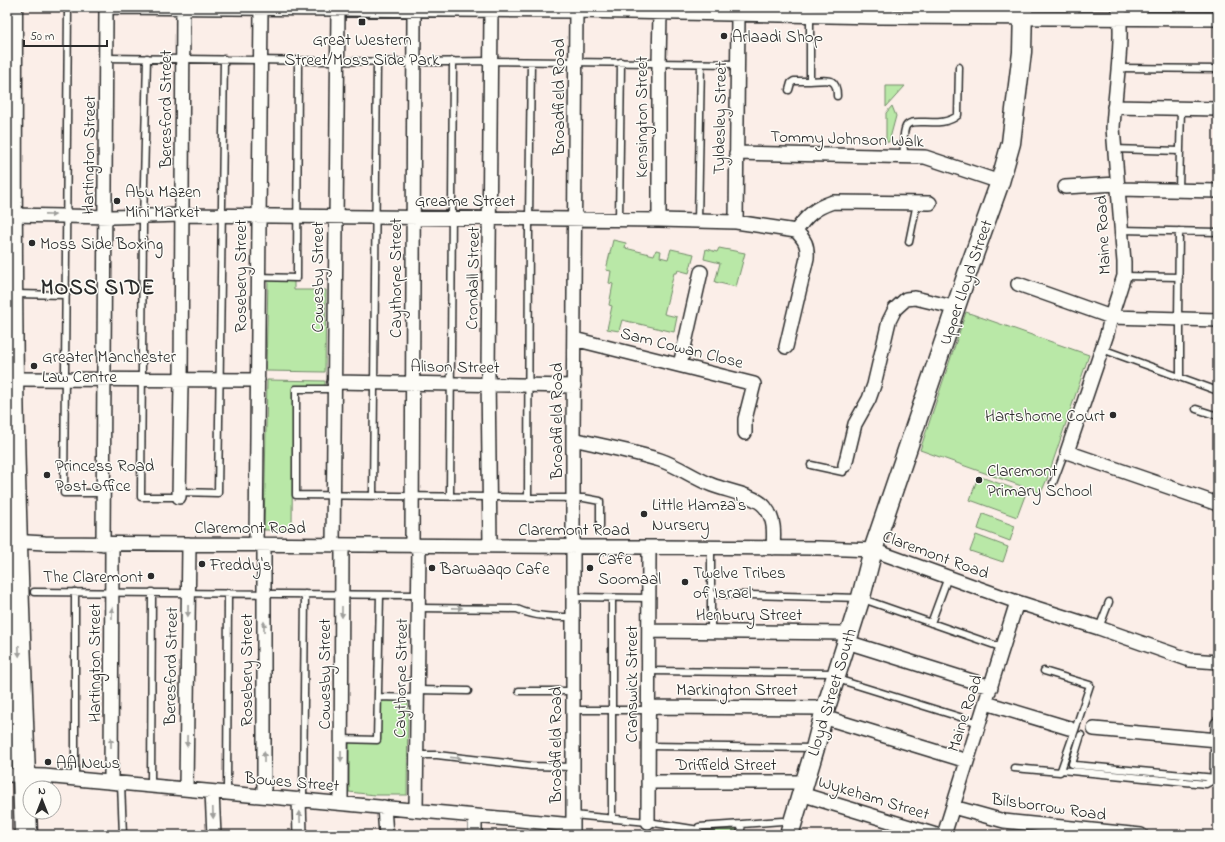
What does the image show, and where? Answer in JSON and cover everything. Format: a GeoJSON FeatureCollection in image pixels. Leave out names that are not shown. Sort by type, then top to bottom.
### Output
{"type":"FeatureCollection","features":[{"type":"Feature","properties":{"kind":"highway"},"geometry":{"type":"LineString","coordinates":[[11,7],[12,541],[16,774],[26,835]]}},
{"type":"Feature","properties":{"kind":"street"},"geometry":{"type":"LineString","coordinates":[[107,7],[414,10],[576,9],[738,15],[787,11],[810,16],[878,12],[1120,13],[1218,20]]}},
{"type":"Feature","properties":{"kind":"street","name":"Hartington Street"},"geometry":{"type":"LineString","coordinates":[[107,7],[103,493],[112,592],[116,783]]}},
{"type":"Feature","properties":{"kind":"street","name":"Beresford Street"},"geometry":{"type":"LineString","coordinates":[[179,495],[183,8]]}},
{"type":"Feature","properties":{"kind":"street","name":"Rosebery Street"},"geometry":{"type":"LineString","coordinates":[[261,8],[258,216],[258,380],[260,544],[264,594],[264,796]]}},
{"type":"Feature","properties":{"kind":"street","name":"Cowesby Street"},"geometry":{"type":"LineString","coordinates":[[338,9],[334,496],[342,594],[341,803]]}},
{"type":"Feature","properties":{"kind":"street","name":"Broadfield Road"},"geometry":{"type":"LineString","coordinates":[[573,825],[573,439],[576,9]]}},
{"type":"Feature","properties":{"kind":"street","name":"Caythorpe Street"},"geometry":{"type":"LineString","coordinates":[[414,10],[415,62],[412,496],[418,601],[416,810]]}},
{"type":"Feature","properties":{"kind":"street","name":"Crondall Street"},"geometry":{"type":"LineString","coordinates":[[490,546],[488,497],[488,384],[491,10]]}},
{"type":"Feature","properties":{"kind":"street","name":"Kensington Street"},"geometry":{"type":"LineString","coordinates":[[659,220],[658,63],[660,13]]}},
{"type":"Feature","properties":{"kind":"street","name":"Upper Lloyd Street"},"geometry":{"type":"LineString","coordinates":[[873,550],[1000,182],[1011,143],[1022,52],[1023,13]]}},
{"type":"Feature","properties":{"kind":"street","name":"Maine Road"},"geometry":{"type":"LineString","coordinates":[[1067,452],[1102,349],[1124,276],[1114,149],[1114,107],[1119,68],[1120,13]]}},
{"type":"Feature","properties":{"kind":"street","name":"Tyldesley Street"},"geometry":{"type":"LineString","coordinates":[[736,222],[738,15]]}},
{"type":"Feature","properties":{"kind":"street"},"geometry":{"type":"LineString","coordinates":[[1114,107],[1218,109]]}},
{"type":"Feature","properties":{"kind":"street","name":"Tommy Johnson Walk"},"geometry":{"type":"LineString","coordinates":[[736,153],[924,157],[1000,182]]}},
{"type":"Feature","properties":{"kind":"street"},"geometry":{"type":"LineString","coordinates":[[1065,187],[1118,186],[1218,191]]}},
{"type":"Feature","properties":{"kind":"street"},"geometry":{"type":"LineString","coordinates":[[786,347],[807,258],[808,249],[804,238],[796,231],[803,220],[822,206],[833,202],[930,204]]}},
{"type":"Feature","properties":{"kind":"street","name":"Greame Street"},"geometry":{"type":"LineString","coordinates":[[11,214],[67,216],[182,215],[659,220],[736,222],[796,231]]}},
{"type":"Feature","properties":{"kind":"street"},"geometry":{"type":"LineString","coordinates":[[680,365],[701,272]]}},
{"type":"Feature","properties":{"kind":"street"},"geometry":{"type":"LineString","coordinates":[[1018,284],[1111,317],[1218,320]]}},
{"type":"Feature","properties":{"kind":"street"},"geometry":{"type":"LineString","coordinates":[[844,465],[855,424],[869,399],[874,385],[889,321],[896,309],[906,300],[916,298],[956,308]]}},
{"type":"Feature","properties":{"kind":"street","name":"Sam Cowan Close"},"geometry":{"type":"LineString","coordinates":[[574,340],[754,384],[745,418],[744,434]]}},
{"type":"Feature","properties":{"kind":"street"},"geometry":{"type":"LineString","coordinates":[[12,378],[104,380],[258,380]]}},
{"type":"Feature","properties":{"kind":"street","name":"Alison Street"},"geometry":{"type":"LineString","coordinates":[[334,386],[374,383],[574,386]]}},
{"type":"Feature","properties":{"kind":"street"},"geometry":{"type":"LineString","coordinates":[[573,439],[660,460],[712,485],[755,499],[764,506],[771,515],[773,522],[774,548]]}},
{"type":"Feature","properties":{"kind":"street"},"geometry":{"type":"LineString","coordinates":[[1067,452],[1218,504]]}},
{"type":"Feature","properties":{"kind":"street","name":"Claremont Road"},"geometry":{"type":"LineString","coordinates":[[12,541],[107,544],[711,547],[873,550],[1017,602],[1099,628],[1190,660],[1218,662]]}},
{"type":"Feature","properties":{"kind":"street","name":"Beresford Street"},"geometry":{"type":"LineString","coordinates":[[186,789],[189,544]]}},
{"type":"Feature","properties":{"kind":"street","name":"Cranswick Street"},"geometry":{"type":"LineString","coordinates":[[648,822],[649,547]]}},
{"type":"Feature","properties":{"kind":"street","name":"Lloyd Street South"},"geometry":{"type":"LineString","coordinates":[[786,828],[803,788],[824,712],[837,676],[873,550]]}},
{"type":"Feature","properties":{"kind":"street","name":"Maine Road"},"geometry":{"type":"LineString","coordinates":[[944,835],[1017,602]]}},
{"type":"Feature","properties":{"kind":"street","name":"Henbury Street"},"geometry":{"type":"LineString","coordinates":[[649,631],[848,637],[991,687]]}},
{"type":"Feature","properties":{"kind":"street"},"geometry":{"type":"LineString","coordinates":[[986,703],[1072,729]]}},
{"type":"Feature","properties":{"kind":"street","name":"Markington Street"},"geometry":{"type":"LineString","coordinates":[[648,708],[824,712],[967,761]]}},
{"type":"Feature","properties":{"kind":"street"},"geometry":{"type":"LineString","coordinates":[[1217,778],[1218,724]]}},
{"type":"Feature","properties":{"kind":"street"},"geometry":{"type":"LineString","coordinates":[[1094,729],[1218,740]]}},
{"type":"Feature","properties":{"kind":"street","name":"Bowes Street"},"geometry":{"type":"LineString","coordinates":[[16,774],[573,825]]}},
{"type":"Feature","properties":{"kind":"street","name":"Driffield Street"},"geometry":{"type":"LineString","coordinates":[[648,782],[803,788]]}},
{"type":"Feature","properties":{"kind":"street","name":"Wykeham Street"},"geometry":{"type":"LineString","coordinates":[[803,788],[936,835]]}},
{"type":"Feature","properties":{"kind":"street"},"geometry":{"type":"LineString","coordinates":[[212,792],[214,835]]}},
{"type":"Feature","properties":{"kind":"street"},"geometry":{"type":"LineString","coordinates":[[300,835],[301,800]]}},
{"type":"Feature","properties":{"kind":"street"},"geometry":{"type":"LineString","coordinates":[[384,807],[386,835]]}},
{"type":"Feature","properties":{"kind":"street","name":"Bilsborrow Road"},"geometry":{"type":"LineString","coordinates":[[953,807],[1004,821],[1053,830],[1141,835]]}},
{"type":"Feature","properties":{"kind":"street"},"geometry":{"type":"LineString","coordinates":[[475,816],[475,835]]}},
{"type":"Feature","properties":{"kind":"lane"},"geometry":{"type":"LineString","coordinates":[[68,7],[64,493],[103,493]]}},
{"type":"Feature","properties":{"kind":"lane"},"geometry":{"type":"LineString","coordinates":[[810,16],[810,81]]}},
{"type":"Feature","properties":{"kind":"lane"},"geometry":{"type":"LineString","coordinates":[[106,58],[183,60],[224,59],[738,64]]}},
{"type":"Feature","properties":{"kind":"lane"},"geometry":{"type":"LineString","coordinates":[[146,58],[141,497],[218,493],[221,380],[224,59]]}},
{"type":"Feature","properties":{"kind":"lane"},"geometry":{"type":"LineString","coordinates":[[258,277],[297,278],[298,60]]}},
{"type":"Feature","properties":{"kind":"lane"},"geometry":{"type":"LineString","coordinates":[[373,496],[377,61]]}},
{"type":"Feature","properties":{"kind":"lane"},"geometry":{"type":"LineString","coordinates":[[450,496],[453,61]]}},
{"type":"Feature","properties":{"kind":"lane"},"geometry":{"type":"LineString","coordinates":[[528,497],[531,62]]}},
{"type":"Feature","properties":{"kind":"lane"},"geometry":{"type":"LineString","coordinates":[[619,220],[621,62]]}},
{"type":"Feature","properties":{"kind":"lane"},"geometry":{"type":"LineString","coordinates":[[698,221],[701,64]]}},
{"type":"Feature","properties":{"kind":"lane"},"geometry":{"type":"LineString","coordinates":[[904,157],[904,131],[906,126],[910,123],[918,122],[945,122],[953,120],[958,115],[959,67]]}},
{"type":"Feature","properties":{"kind":"lane"},"geometry":{"type":"LineString","coordinates":[[1119,68],[1218,69]]}},
{"type":"Feature","properties":{"kind":"lane"},"geometry":{"type":"LineString","coordinates":[[789,90],[791,83],[794,81],[829,80],[837,87],[837,96]]}},
{"type":"Feature","properties":{"kind":"lane"},"geometry":{"type":"LineString","coordinates":[[1179,190],[1181,108]]}},
{"type":"Feature","properties":{"kind":"lane"},"geometry":{"type":"LineString","coordinates":[[1114,149],[1180,151]]}},
{"type":"Feature","properties":{"kind":"lane"},"geometry":{"type":"LineString","coordinates":[[909,242],[917,203]]}},
{"type":"Feature","properties":{"kind":"lane"},"geometry":{"type":"LineString","coordinates":[[1121,230],[1218,232]]}},
{"type":"Feature","properties":{"kind":"lane"},"geometry":{"type":"LineString","coordinates":[[1179,232],[1180,377]]}},
{"type":"Feature","properties":{"kind":"lane"},"geometry":{"type":"LineString","coordinates":[[1124,276],[1179,277]]}},
{"type":"Feature","properties":{"kind":"lane"},"geometry":{"type":"LineString","coordinates":[[11,294],[66,295]]}},
{"type":"Feature","properties":{"kind":"lane"},"geometry":{"type":"LineString","coordinates":[[1102,349],[1218,390]]}},
{"type":"Feature","properties":{"kind":"lane"},"geometry":{"type":"LineString","coordinates":[[334,386],[296,389],[296,495],[573,498],[600,501],[600,528]]}},
{"type":"Feature","properties":{"kind":"lane"},"geometry":{"type":"LineString","coordinates":[[1196,409],[1218,416]]}},
{"type":"Feature","properties":{"kind":"lane"},"geometry":{"type":"LineString","coordinates":[[1053,483],[1062,458],[1067,452]]}},
{"type":"Feature","properties":{"kind":"lane"},"geometry":{"type":"LineString","coordinates":[[811,465],[843,472],[844,465]]}},
{"type":"Feature","properties":{"kind":"lane"},"geometry":{"type":"LineString","coordinates":[[711,547],[711,632]]}},
{"type":"Feature","properties":{"kind":"lane"},"geometry":{"type":"LineString","coordinates":[[931,623],[948,577]]}},
{"type":"Feature","properties":{"kind":"lane"},"geometry":{"type":"LineString","coordinates":[[34,592],[380,594],[418,601],[518,609],[528,614],[545,617],[573,617]]}},
{"type":"Feature","properties":{"kind":"lane"},"geometry":{"type":"LineString","coordinates":[[75,592],[75,779]]}},
{"type":"Feature","properties":{"kind":"lane"},"geometry":{"type":"LineString","coordinates":[[151,786],[152,592]]}},
{"type":"Feature","properties":{"kind":"lane"},"geometry":{"type":"LineString","coordinates":[[573,598],[612,598],[649,592]]}},
{"type":"Feature","properties":{"kind":"lane"},"geometry":{"type":"LineString","coordinates":[[228,593],[228,793]]}},
{"type":"Feature","properties":{"kind":"lane"},"geometry":{"type":"LineString","coordinates":[[301,800],[305,594]]}},
{"type":"Feature","properties":{"kind":"lane"},"geometry":{"type":"LineString","coordinates":[[341,739],[377,740],[380,594]]}},
{"type":"Feature","properties":{"kind":"lane"},"geometry":{"type":"LineString","coordinates":[[711,594],[860,598],[1003,648]]}},
{"type":"Feature","properties":{"kind":"lane"},"geometry":{"type":"LineString","coordinates":[[612,598],[612,818]]}},
{"type":"Feature","properties":{"kind":"lane"},"geometry":{"type":"LineString","coordinates":[[1099,628],[1108,602]]}},
{"type":"Feature","properties":{"kind":"lane"},"geometry":{"type":"LineString","coordinates":[[649,671],[837,676],[980,723]]}},
{"type":"Feature","properties":{"kind":"lane"},"geometry":{"type":"LineString","coordinates":[[1044,671],[1090,685],[1072,729],[1061,770]]}},
{"type":"Feature","properties":{"kind":"lane"},"geometry":{"type":"LineString","coordinates":[[378,697],[468,691]]}},
{"type":"Feature","properties":{"kind":"lane"},"geometry":{"type":"LineString","coordinates":[[519,691],[573,691]]}},
{"type":"Feature","properties":{"kind":"lane"},"geometry":{"type":"LineString","coordinates":[[573,710],[648,708]]}},
{"type":"Feature","properties":{"kind":"lane"},"geometry":{"type":"LineString","coordinates":[[1081,735],[1072,764],[1075,765],[1217,778]]}},
{"type":"Feature","properties":{"kind":"lane"},"geometry":{"type":"LineString","coordinates":[[648,746],[815,748]]}},
{"type":"Feature","properties":{"kind":"lane"},"geometry":{"type":"LineString","coordinates":[[417,755],[437,755],[531,766],[573,767]]}},
{"type":"Feature","properties":{"kind":"lane"},"geometry":{"type":"LineString","coordinates":[[1014,768],[1060,772],[1061,770],[1206,784],[1217,778]]}},
{"type":"Feature","properties":{"kind":"lane"},"geometry":{"type":"LineString","coordinates":[[116,783],[122,835]]}},
{"type":"Feature","properties":{"kind":"lane"},"geometry":{"type":"LineString","coordinates":[[573,825],[612,818],[648,822],[699,833],[699,827],[742,824],[786,828]]}},
{"type":"Feature","properties":{"kind":"lane"},"geometry":{"type":"LineString","coordinates":[[740,835],[742,824]]}},
{"type":"Feature","properties":{"kind":"green space"},"geometry":{"type":"Polygon","coordinates":[[[886,86],[905,86],[886,107],[886,86]]]}},
{"type":"Feature","properties":{"kind":"green space"},"geometry":{"type":"Polygon","coordinates":[[[892,106],[896,116],[889,142],[886,142],[886,113],[892,106]]]}},
{"type":"Feature","properties":{"kind":"green space"},"geometry":{"type":"Polygon","coordinates":[[[613,240],[626,243],[625,248],[654,255],[656,250],[661,251],[660,257],[668,259],[671,249],[694,254],[689,273],[678,270],[677,273],[674,273],[664,314],[677,317],[674,332],[622,320],[619,331],[607,329],[612,306],[609,305],[613,284],[609,283],[611,271],[606,270],[613,240]]]}},
{"type":"Feature","properties":{"kind":"green space"},"geometry":{"type":"Polygon","coordinates":[[[719,248],[745,253],[736,287],[715,282],[720,263],[704,259],[706,249],[717,252],[719,248]]]}},
{"type":"Feature","properties":{"kind":"green space"},"geometry":{"type":"Polygon","coordinates":[[[268,279],[294,279],[294,290],[326,290],[325,372],[266,371],[268,279]]]}},
{"type":"Feature","properties":{"kind":"green space"},"geometry":{"type":"Polygon","coordinates":[[[966,312],[1089,355],[1041,493],[920,450],[966,312]]]}},
{"type":"Feature","properties":{"kind":"green space"},"geometry":{"type":"Polygon","coordinates":[[[267,380],[325,381],[325,388],[293,388],[292,530],[264,530],[267,380]]]}},
{"type":"Feature","properties":{"kind":"green space"},"geometry":{"type":"Polygon","coordinates":[[[978,476],[1026,493],[1017,517],[970,500],[978,476]]]}},
{"type":"Feature","properties":{"kind":"green space"},"geometry":{"type":"Polygon","coordinates":[[[983,514],[1015,526],[1010,541],[978,529],[983,514]]]}},
{"type":"Feature","properties":{"kind":"green space"},"geometry":{"type":"Polygon","coordinates":[[[976,535],[1008,547],[1003,562],[970,551],[976,535]]]}},
{"type":"Feature","properties":{"kind":"green space"},"geometry":{"type":"Polygon","coordinates":[[[380,700],[408,701],[407,795],[375,795],[349,792],[349,742],[380,742],[380,700]]]}},
{"type":"Feature","properties":{"kind":"green space"},"geometry":{"type":"Polygon","coordinates":[[[738,827],[740,830],[739,835],[706,835],[706,829],[738,827]]]}},
{"type":"Feature","properties":{"kind":"place","name":"Great Western Street/Moss Side Park"},"geometry":{"type":"Point","coordinates":[362,22]}},
{"type":"Feature","properties":{"kind":"place","name":"Arlaadi Shop"},"geometry":{"type":"Point","coordinates":[724,36]}},
{"type":"Feature","properties":{"kind":"place","name":"Abu Mazen Mini Market"},"geometry":{"type":"Point","coordinates":[117,201]}},
{"type":"Feature","properties":{"kind":"place","name":"Moss Side Boxing"},"geometry":{"type":"Point","coordinates":[32,243]}},
{"type":"Feature","properties":{"kind":"place","name":"Greater Manchester Law Centre"},"geometry":{"type":"Point","coordinates":[34,366]}},
{"type":"Feature","properties":{"kind":"place","name":"Hartshorne Court"},"geometry":{"type":"Point","coordinates":[1113,415]}},
{"type":"Feature","properties":{"kind":"place","name":"Princess Road Post Office"},"geometry":{"type":"Point","coordinates":[47,475]}},
{"type":"Feature","properties":{"kind":"place","name":"Claremont Primary School"},"geometry":{"type":"Point","coordinates":[979,480]}},
{"type":"Feature","properties":{"kind":"place","name":"Little Hamza's Nursery"},"geometry":{"type":"Point","coordinates":[644,514]}},
{"type":"Feature","properties":{"kind":"place","name":"Freddy's"},"geometry":{"type":"Point","coordinates":[202,564]}},
{"type":"Feature","properties":{"kind":"place","name":"Barwaaqo Cafe"},"geometry":{"type":"Point","coordinates":[432,568]}},
{"type":"Feature","properties":{"kind":"place","name":"Cafe Soomaal"},"geometry":{"type":"Point","coordinates":[590,568]}},
{"type":"Feature","properties":{"kind":"place","name":"The Claremont"},"geometry":{"type":"Point","coordinates":[151,576]}},
{"type":"Feature","properties":{"kind":"place","name":"Twelve Tribes of Israel"},"geometry":{"type":"Point","coordinates":[685,582]}},
{"type":"Feature","properties":{"kind":"place","name":"AA News"},"geometry":{"type":"Point","coordinates":[48,762]}},
{"type":"Feature","properties":{"kind":"district","name":"MOSS SIDE"},"geometry":{"type":"Point","coordinates":[98,287]}}]}
